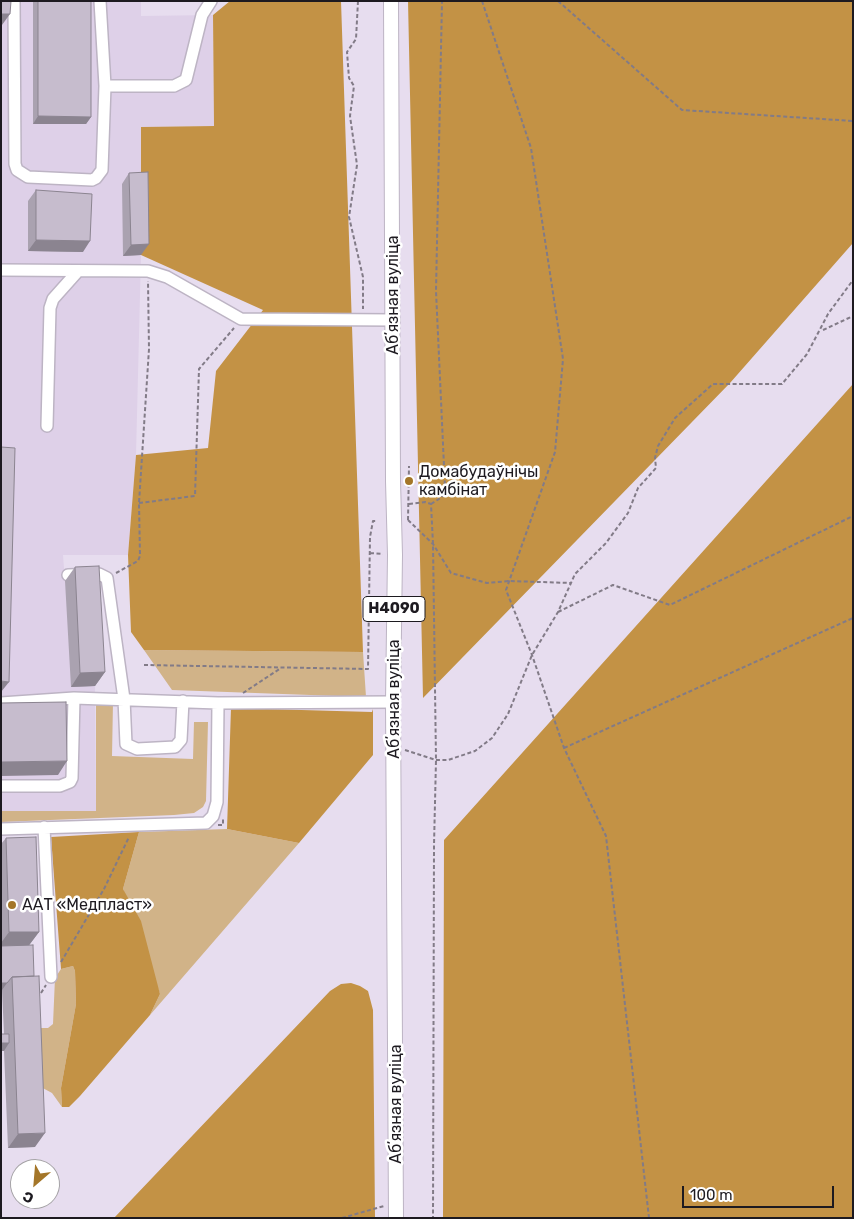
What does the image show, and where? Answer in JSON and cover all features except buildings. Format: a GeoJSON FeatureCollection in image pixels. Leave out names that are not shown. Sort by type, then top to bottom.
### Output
{"type":"FeatureCollection","features":[{"type":"Feature","properties":{"kind":"main road","name":"Абʼязная вуліца"},"geometry":{"type":"LineString","coordinates":[[391,1],[395,554],[393,702],[396,1218]]}},
{"type":"Feature","properties":{"kind":"lane"},"geometry":{"type":"LineString","coordinates":[[14,1],[15,164],[21,174],[28,177],[96,178],[102,170],[105,86],[100,1]]}},
{"type":"Feature","properties":{"kind":"lane"},"geometry":{"type":"LineString","coordinates":[[105,86],[174,86],[186,80],[202,15],[211,1]]}},
{"type":"Feature","properties":{"kind":"lane"},"geometry":{"type":"LineString","coordinates":[[1,270],[148,271],[167,277],[241,319],[394,320]]}},
{"type":"Feature","properties":{"kind":"lane"},"geometry":{"type":"LineString","coordinates":[[47,426],[50,308],[53,299],[78,270]]}},
{"type":"Feature","properties":{"kind":"lane"},"geometry":{"type":"LineString","coordinates":[[68,575],[98,574],[107,578],[124,699],[124,739],[126,744],[137,749],[170,749],[178,744],[181,740],[183,701]]}},
{"type":"Feature","properties":{"kind":"lane"},"geometry":{"type":"LineString","coordinates":[[1,702],[74,698],[223,703],[393,702]]}},
{"type":"Feature","properties":{"kind":"lane"},"geometry":{"type":"LineString","coordinates":[[1,786],[60,786],[70,782],[72,778],[74,698]]}},
{"type":"Feature","properties":{"kind":"lane"},"geometry":{"type":"LineString","coordinates":[[1,828],[206,823],[213,816],[217,802],[223,703]]}},
{"type":"Feature","properties":{"kind":"lane"},"geometry":{"type":"LineString","coordinates":[[44,827],[51,977]]}},
{"type":"Feature","properties":{"kind":"path"},"geometry":{"type":"LineString","coordinates":[[358,1],[356,39],[347,52],[349,78],[354,86],[350,116],[357,165],[349,217],[362,277],[363,319]]}},
{"type":"Feature","properties":{"kind":"path"},"geometry":{"type":"LineString","coordinates":[[431,504],[442,497],[445,488],[436,291],[442,1]]}},
{"type":"Feature","properties":{"kind":"path"},"geometry":{"type":"LineString","coordinates":[[482,1],[531,148],[563,359],[555,452],[506,590],[532,655],[564,748],[606,836],[649,1218]]}},
{"type":"Feature","properties":{"kind":"path"},"geometry":{"type":"LineString","coordinates":[[558,1],[682,110],[853,121]]}},
{"type":"Feature","properties":{"kind":"path"},"geometry":{"type":"LineString","coordinates":[[107,578],[138,561],[140,556],[139,503],[149,349],[148,271]]}},
{"type":"Feature","properties":{"kind":"path"},"geometry":{"type":"LineString","coordinates":[[394,745],[436,760],[448,760],[476,751],[492,738],[508,714],[532,655],[558,612],[575,574],[606,543],[628,513],[638,488],[656,468],[655,458],[658,446],[675,418],[713,384],[782,384],[808,354],[822,330],[828,314],[853,280]]}},
{"type":"Feature","properties":{"kind":"path"},"geometry":{"type":"LineString","coordinates":[[822,330],[853,316]]}},
{"type":"Feature","properties":{"kind":"path"},"geometry":{"type":"LineString","coordinates":[[139,503],[195,496],[199,369],[241,319]]}},
{"type":"Feature","properties":{"kind":"path"},"geometry":{"type":"LineString","coordinates":[[409,466],[410,498]]}},
{"type":"Feature","properties":{"kind":"path"},"geometry":{"type":"LineString","coordinates":[[409,504],[425,502],[431,504]]}},
{"type":"Feature","properties":{"kind":"path"},"geometry":{"type":"LineString","coordinates":[[431,504],[436,760],[434,826],[433,1218]]}},
{"type":"Feature","properties":{"kind":"path"},"geometry":{"type":"LineString","coordinates":[[558,612],[613,585],[670,605],[853,516]]}},
{"type":"Feature","properties":{"kind":"path"},"geometry":{"type":"LineString","coordinates":[[408,520],[433,544],[451,573],[487,583],[509,581],[571,583]]}},
{"type":"Feature","properties":{"kind":"path"},"geometry":{"type":"LineString","coordinates":[[144,665],[368,668],[370,537],[372,521],[377,521]]}},
{"type":"Feature","properties":{"kind":"path"},"geometry":{"type":"LineString","coordinates":[[564,748],[853,618]]}},
{"type":"Feature","properties":{"kind":"path"},"geometry":{"type":"LineString","coordinates":[[223,703],[281,668]]}},
{"type":"Feature","properties":{"kind":"path"},"geometry":{"type":"LineString","coordinates":[[213,825],[223,825],[223,815]]}},
{"type":"Feature","properties":{"kind":"path"},"geometry":{"type":"LineString","coordinates":[[41,993],[104,889],[129,837]]}},
{"type":"Feature","properties":{"kind":"path"},"geometry":{"type":"LineString","coordinates":[[342,1218],[396,1203]]}},
{"type":"Feature","properties":{"kind":"shaded area"},"geometry":{"type":"Polygon","coordinates":[[[1,1],[141,1],[141,16],[213,15],[214,126],[141,127],[141,255],[136,455],[128,555],[63,555],[65,581],[89,580],[95,686],[96,811],[1,811],[1,1]]]}},
{"type":"Feature","properties":{"kind":"shaded area"},"geometry":{"type":"Polygon","coordinates":[[[230,1],[341,1],[363,652],[144,650],[131,632],[128,555],[136,455],[208,448],[216,371],[263,310],[141,255],[141,127],[214,126],[213,15],[230,1]]]}},
{"type":"Feature","properties":{"kind":"shaded area"},"geometry":{"type":"Polygon","coordinates":[[[408,1],[853,1],[853,243],[730,383],[423,698],[408,1]]]}},
{"type":"Feature","properties":{"kind":"shaded area"},"geometry":{"type":"Polygon","coordinates":[[[853,384],[853,1218],[443,1218],[444,840],[853,384]]]}},
{"type":"Feature","properties":{"kind":"shaded area"},"geometry":{"type":"Polygon","coordinates":[[[144,650],[363,652],[366,697],[172,690],[144,650]]]}},
{"type":"Feature","properties":{"kind":"shaded area"},"geometry":{"type":"Polygon","coordinates":[[[96,699],[113,702],[112,756],[193,759],[194,722],[208,722],[206,801],[203,807],[194,813],[174,815],[1,822],[1,811],[96,811],[96,699]]]}},
{"type":"Feature","properties":{"kind":"shaded area"},"geometry":{"type":"Polygon","coordinates":[[[231,708],[372,712],[373,709],[373,755],[299,843],[227,829],[231,708]]]}},
{"type":"Feature","properties":{"kind":"shaded area"},"geometry":{"type":"Polygon","coordinates":[[[227,829],[299,843],[150,1015],[160,994],[123,889],[139,832],[227,829]]]}},
{"type":"Feature","properties":{"kind":"shaded area"},"geometry":{"type":"Polygon","coordinates":[[[139,832],[123,889],[141,921],[160,994],[150,1015],[80,1096],[69,1107],[62,1107],[61,1088],[76,1004],[75,971],[73,966],[61,969],[51,837],[139,832]]]}},
{"type":"Feature","properties":{"kind":"shaded area"},"geometry":{"type":"Polygon","coordinates":[[[73,966],[75,971],[76,1004],[61,1088],[62,1107],[52,1093],[39,1086],[37,1028],[48,1028],[53,1024],[55,978],[61,969],[73,966]]]}},
{"type":"Feature","properties":{"kind":"shaded area"},"geometry":{"type":"Polygon","coordinates":[[[351,983],[368,991],[373,1010],[375,1218],[114,1218],[330,991],[341,984],[351,983]]]}},
{"type":"Feature","properties":{"kind":"place","name":"Домабудаўнічы камбінат"},"geometry":{"type":"Point","coordinates":[409,481]}},
{"type":"Feature","properties":{"kind":"place","name":"ААТ «Медпласт»"},"geometry":{"type":"Point","coordinates":[12,905]}}]}
